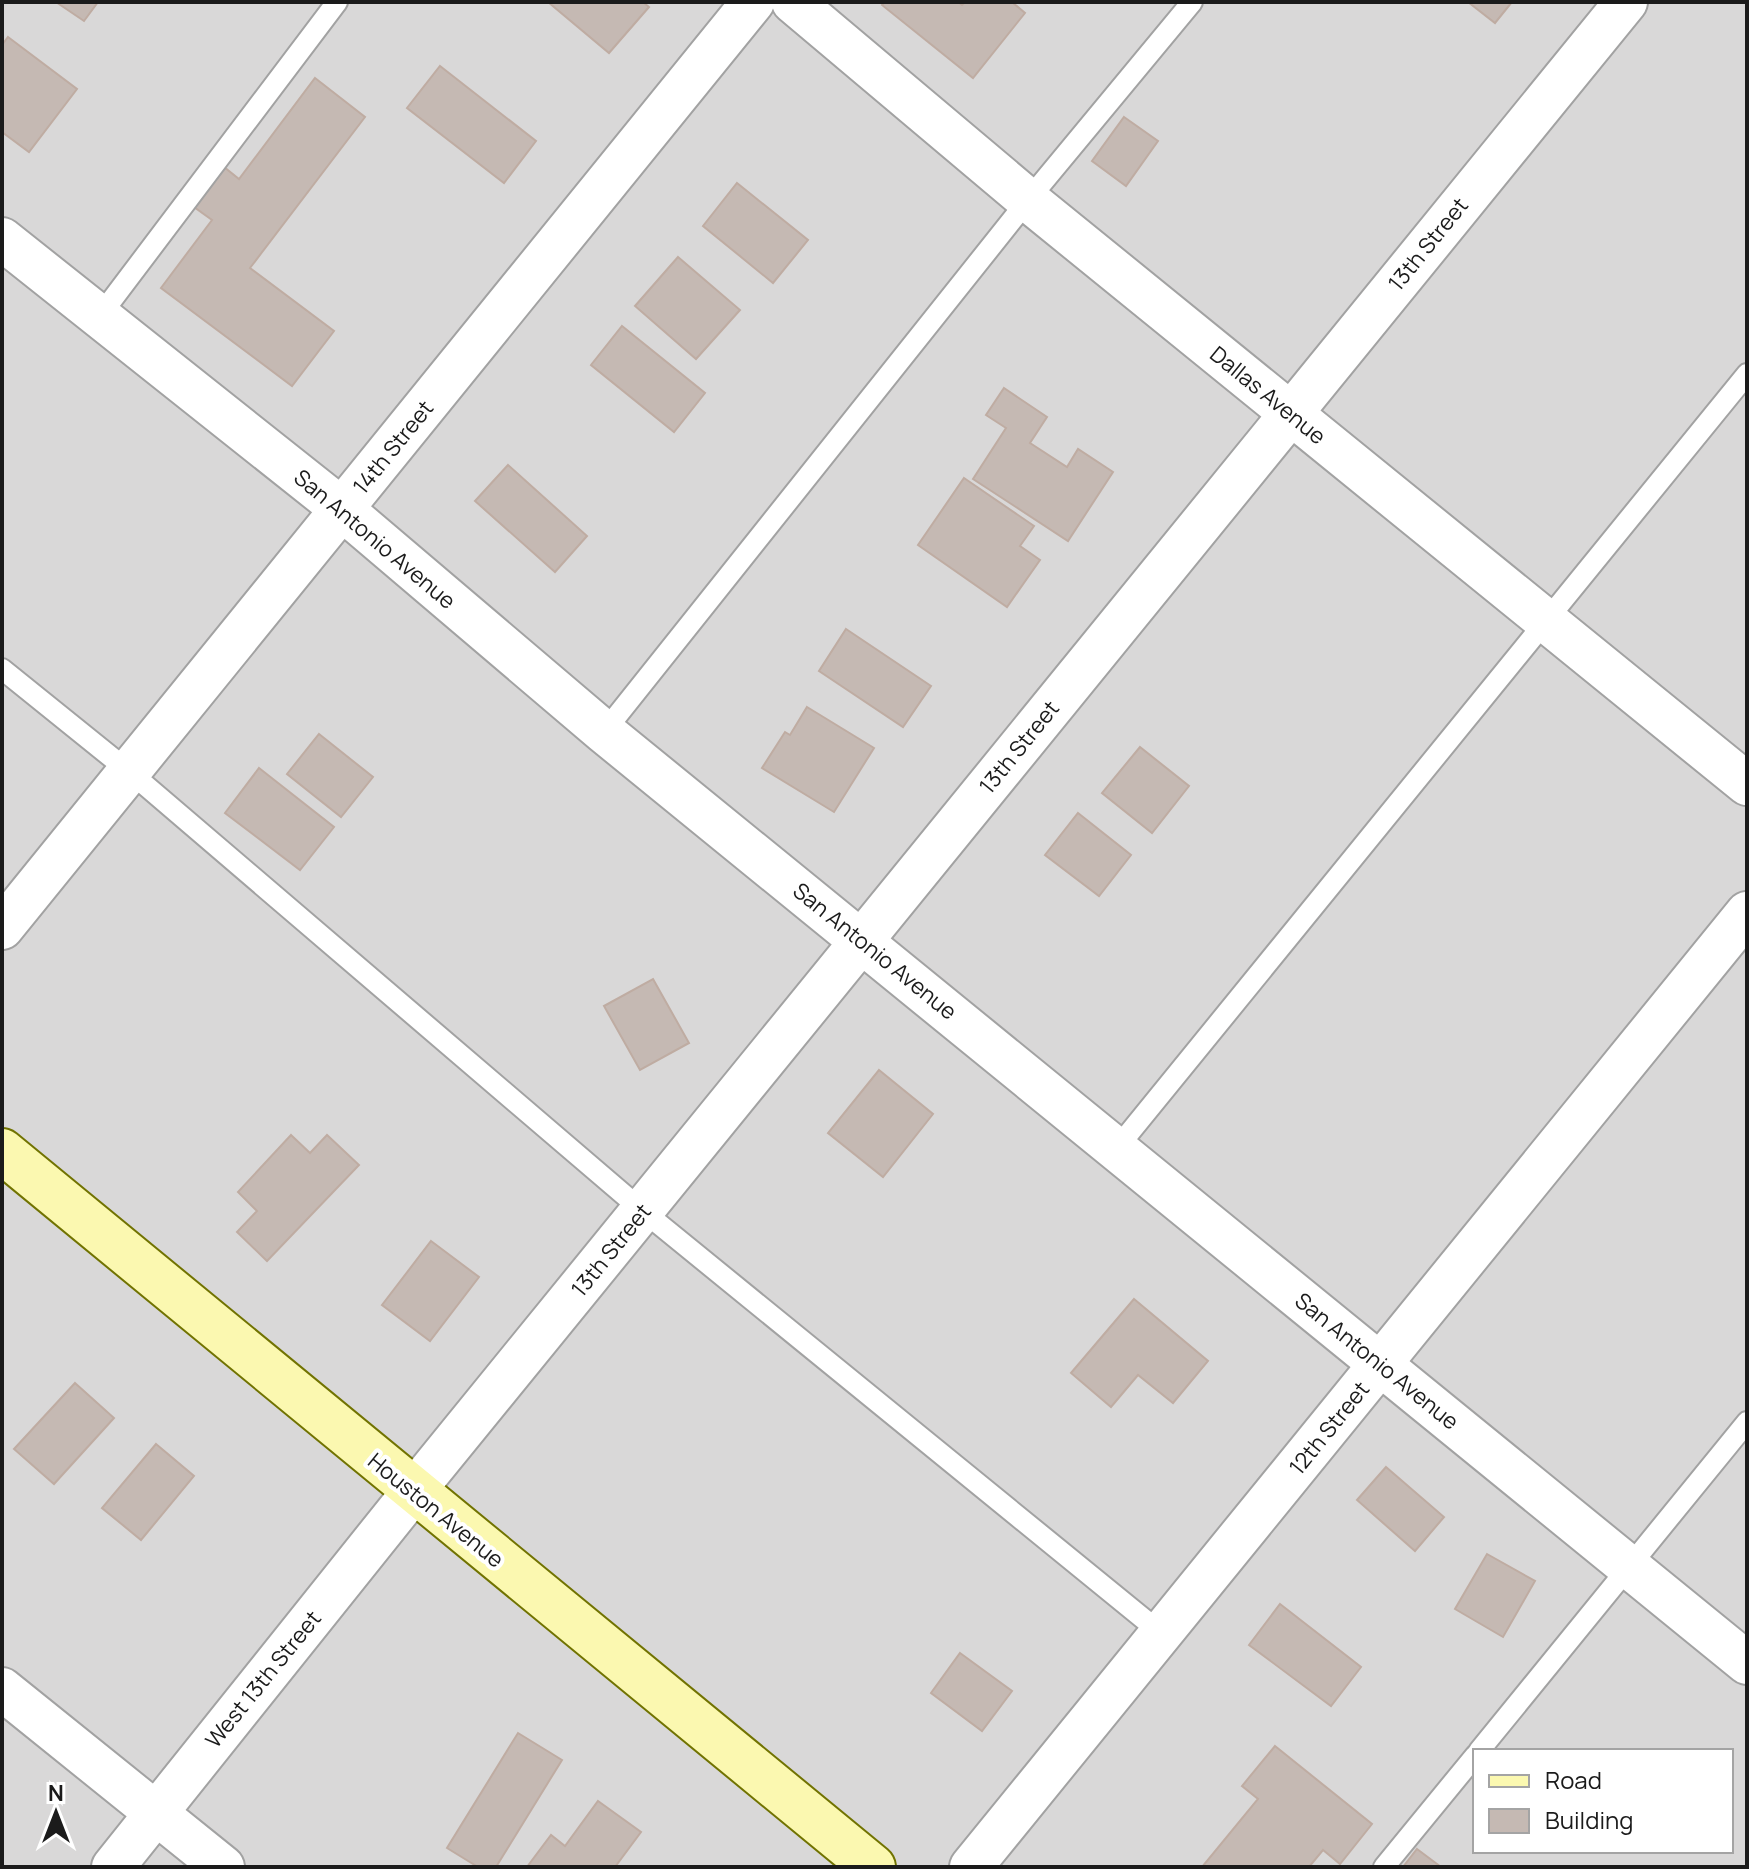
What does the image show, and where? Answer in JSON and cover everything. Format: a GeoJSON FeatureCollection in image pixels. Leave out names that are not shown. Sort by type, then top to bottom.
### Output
{"type":"FeatureCollection","features":[{"type":"Feature","properties":{"kind":"main road","name":"Houston Avenue"},"geometry":{"type":"LineString","coordinates":[[2,1151],[413,1492],[873,1867]]}},
{"type":"Feature","properties":{"kind":"street","name":"14th Street"},"geometry":{"type":"LineString","coordinates":[[2,928],[131,773],[753,2]]}},
{"type":"Feature","properties":{"kind":"street","name":"Dallas Avenue"},"geometry":{"type":"LineString","coordinates":[[793,2],[1028,200],[1747,784]]}},
{"type":"Feature","properties":{"kind":"street","name":"13th Street"},"geometry":{"type":"LineString","coordinates":[[413,1492],[1626,2]]}},
{"type":"Feature","properties":{"kind":"street","name":"San Antonio Avenue"},"geometry":{"type":"LineString","coordinates":[[2,239],[343,510],[604,732],[1747,1663]]}},
{"type":"Feature","properties":{"kind":"street","name":"12th Street"},"geometry":{"type":"LineString","coordinates":[[971,1867],[1747,913]]}},
{"type":"Feature","properties":{"kind":"street","name":"West 13th Street"},"geometry":{"type":"LineString","coordinates":[[113,1867],[413,1492]]}},
{"type":"Feature","properties":{"kind":"street"},"geometry":{"type":"LineString","coordinates":[[2,1689],[223,1867]]}},
{"type":"Feature","properties":{"kind":"lane"},"geometry":{"type":"LineString","coordinates":[[99,317],[337,2]]}},
{"type":"Feature","properties":{"kind":"lane"},"geometry":{"type":"LineString","coordinates":[[604,732],[1028,200],[1192,2]]}},
{"type":"Feature","properties":{"kind":"lane"},"geometry":{"type":"LineString","coordinates":[[1117,1148],[1747,374]]}},
{"type":"Feature","properties":{"kind":"lane"},"geometry":{"type":"LineString","coordinates":[[2,669],[131,773],[643,1211],[1161,1633]]}},
{"type":"Feature","properties":{"kind":"lane"},"geometry":{"type":"LineString","coordinates":[[1481,1749],[1747,1422]]}},
{"type":"Feature","properties":{"kind":"lane"},"geometry":{"type":"LineString","coordinates":[[1384,1867],[1473,1758]]}},
{"type":"Feature","properties":{"kind":"shaded area"},"geometry":{"type":"Polygon","coordinates":[[[2,2],[1747,2],[1747,1867],[2,1867],[2,2]]]}},
{"type":"Feature","properties":{"kind":"building"},"geometry":{"type":"Polygon","coordinates":[[[56,2],[98,2],[84,21],[56,2]]]}},
{"type":"Feature","properties":{"kind":"building"},"geometry":{"type":"Polygon","coordinates":[[[548,2],[643,2],[649,7],[609,53],[548,2]]]}},
{"type":"Feature","properties":{"kind":"building"},"geometry":{"type":"Polygon","coordinates":[[[885,2],[958,2],[962,5],[965,2],[1012,2],[1025,13],[973,78],[882,5],[885,2]]]}},
{"type":"Feature","properties":{"kind":"building"},"geometry":{"type":"Polygon","coordinates":[[[1468,2],[1512,2],[1495,23],[1468,2]]]}},
{"type":"Feature","properties":{"kind":"building"},"geometry":{"type":"Polygon","coordinates":[[[8,37],[77,89],[29,152],[2,132],[2,45],[8,37]]]}},
{"type":"Feature","properties":{"kind":"building"},"geometry":{"type":"Polygon","coordinates":[[[440,66],[536,141],[504,183],[407,108],[440,66]]]}},
{"type":"Feature","properties":{"kind":"building"},"geometry":{"type":"Polygon","coordinates":[[[315,78],[365,117],[250,268],[334,331],[292,386],[161,288],[212,220],[194,207],[224,167],[239,179],[315,78]]]}},
{"type":"Feature","properties":{"kind":"building"},"geometry":{"type":"Polygon","coordinates":[[[1124,117],[1158,141],[1126,186],[1092,161],[1124,117]]]}},
{"type":"Feature","properties":{"kind":"building"},"geometry":{"type":"Polygon","coordinates":[[[737,183],[808,240],[773,283],[703,226],[737,183]]]}},
{"type":"Feature","properties":{"kind":"building"},"geometry":{"type":"Polygon","coordinates":[[[678,257],[740,310],[696,359],[635,306],[678,257]]]}},
{"type":"Feature","properties":{"kind":"building"},"geometry":{"type":"Polygon","coordinates":[[[622,326],[705,393],[674,432],[591,365],[622,326]]]}},
{"type":"Feature","properties":{"kind":"building"},"geometry":{"type":"Polygon","coordinates":[[[1004,388],[1047,417],[1030,443],[1067,467],[1078,449],[1113,472],[1068,541],[973,479],[1006,428],[986,415],[1004,388]]]}},
{"type":"Feature","properties":{"kind":"building"},"geometry":{"type":"Polygon","coordinates":[[[508,465],[587,536],[555,572],[475,501],[508,465]]]}},
{"type":"Feature","properties":{"kind":"building"},"geometry":{"type":"Polygon","coordinates":[[[964,478],[1034,526],[1020,546],[1040,560],[1007,607],[918,545],[964,478]]]}},
{"type":"Feature","properties":{"kind":"building"},"geometry":{"type":"Polygon","coordinates":[[[846,629],[931,686],[903,727],[819,671],[846,629]]]}},
{"type":"Feature","properties":{"kind":"building"},"geometry":{"type":"Polygon","coordinates":[[[807,707],[874,748],[834,812],[762,768],[785,732],[790,735],[807,707]]]}},
{"type":"Feature","properties":{"kind":"building"},"geometry":{"type":"Polygon","coordinates":[[[319,734],[373,777],[341,817],[287,774],[319,734]]]}},
{"type":"Feature","properties":{"kind":"building"},"geometry":{"type":"Polygon","coordinates":[[[1140,747],[1189,786],[1152,833],[1102,793],[1140,747]]]}},
{"type":"Feature","properties":{"kind":"building"},"geometry":{"type":"Polygon","coordinates":[[[259,768],[334,827],[300,870],[225,813],[259,768]]]}},
{"type":"Feature","properties":{"kind":"building"},"geometry":{"type":"Polygon","coordinates":[[[1078,813],[1131,855],[1099,896],[1045,855],[1078,813]]]}},
{"type":"Feature","properties":{"kind":"building"},"geometry":{"type":"Polygon","coordinates":[[[653,979],[689,1043],[640,1070],[604,1006],[653,979]]]}},
{"type":"Feature","properties":{"kind":"building"},"geometry":{"type":"Polygon","coordinates":[[[879,1070],[933,1114],[883,1177],[828,1133],[879,1070]]]}},
{"type":"Feature","properties":{"kind":"building"},"geometry":{"type":"Polygon","coordinates":[[[291,1135],[310,1153],[327,1135],[359,1165],[267,1261],[237,1232],[257,1211],[238,1192],[291,1135]]]}},
{"type":"Feature","properties":{"kind":"building"},"geometry":{"type":"Polygon","coordinates":[[[431,1241],[479,1277],[430,1341],[382,1305],[431,1241]]]}},
{"type":"Feature","properties":{"kind":"building"},"geometry":{"type":"Polygon","coordinates":[[[1134,1299],[1208,1361],[1173,1403],[1138,1375],[1111,1407],[1071,1373],[1134,1299]]]}},
{"type":"Feature","properties":{"kind":"building"},"geometry":{"type":"Polygon","coordinates":[[[75,1383],[114,1418],[54,1484],[14,1449],[75,1383]]]}},
{"type":"Feature","properties":{"kind":"building"},"geometry":{"type":"Polygon","coordinates":[[[156,1444],[194,1476],[141,1540],[102,1508],[156,1444]]]}},
{"type":"Feature","properties":{"kind":"building"},"geometry":{"type":"Polygon","coordinates":[[[1386,1467],[1444,1517],[1415,1551],[1357,1500],[1386,1467]]]}},
{"type":"Feature","properties":{"kind":"building"},"geometry":{"type":"Polygon","coordinates":[[[1487,1554],[1535,1581],[1503,1637],[1455,1609],[1487,1554]]]}},
{"type":"Feature","properties":{"kind":"building"},"geometry":{"type":"Polygon","coordinates":[[[1280,1604],[1361,1667],[1331,1706],[1249,1645],[1280,1604]]]}},
{"type":"Feature","properties":{"kind":"building"},"geometry":{"type":"Polygon","coordinates":[[[960,1653],[1012,1691],[982,1731],[931,1693],[960,1653]]]}},
{"type":"Feature","properties":{"kind":"building"},"geometry":{"type":"Polygon","coordinates":[[[518,1733],[562,1760],[496,1867],[478,1867],[447,1848],[518,1733]]]}},
{"type":"Feature","properties":{"kind":"building"},"geometry":{"type":"Polygon","coordinates":[[[1275,1746],[1372,1824],[1340,1864],[1323,1850],[1309,1867],[1202,1867],[1258,1799],[1242,1786],[1275,1746]]]}},
{"type":"Feature","properties":{"kind":"building"},"geometry":{"type":"Polygon","coordinates":[[[598,1801],[641,1832],[615,1867],[527,1867],[551,1835],[565,1846],[598,1801]]]}},
{"type":"Feature","properties":{"kind":"building"},"geometry":{"type":"Polygon","coordinates":[[[1417,1849],[1441,1867],[1403,1867],[1417,1849]]]}}]}
